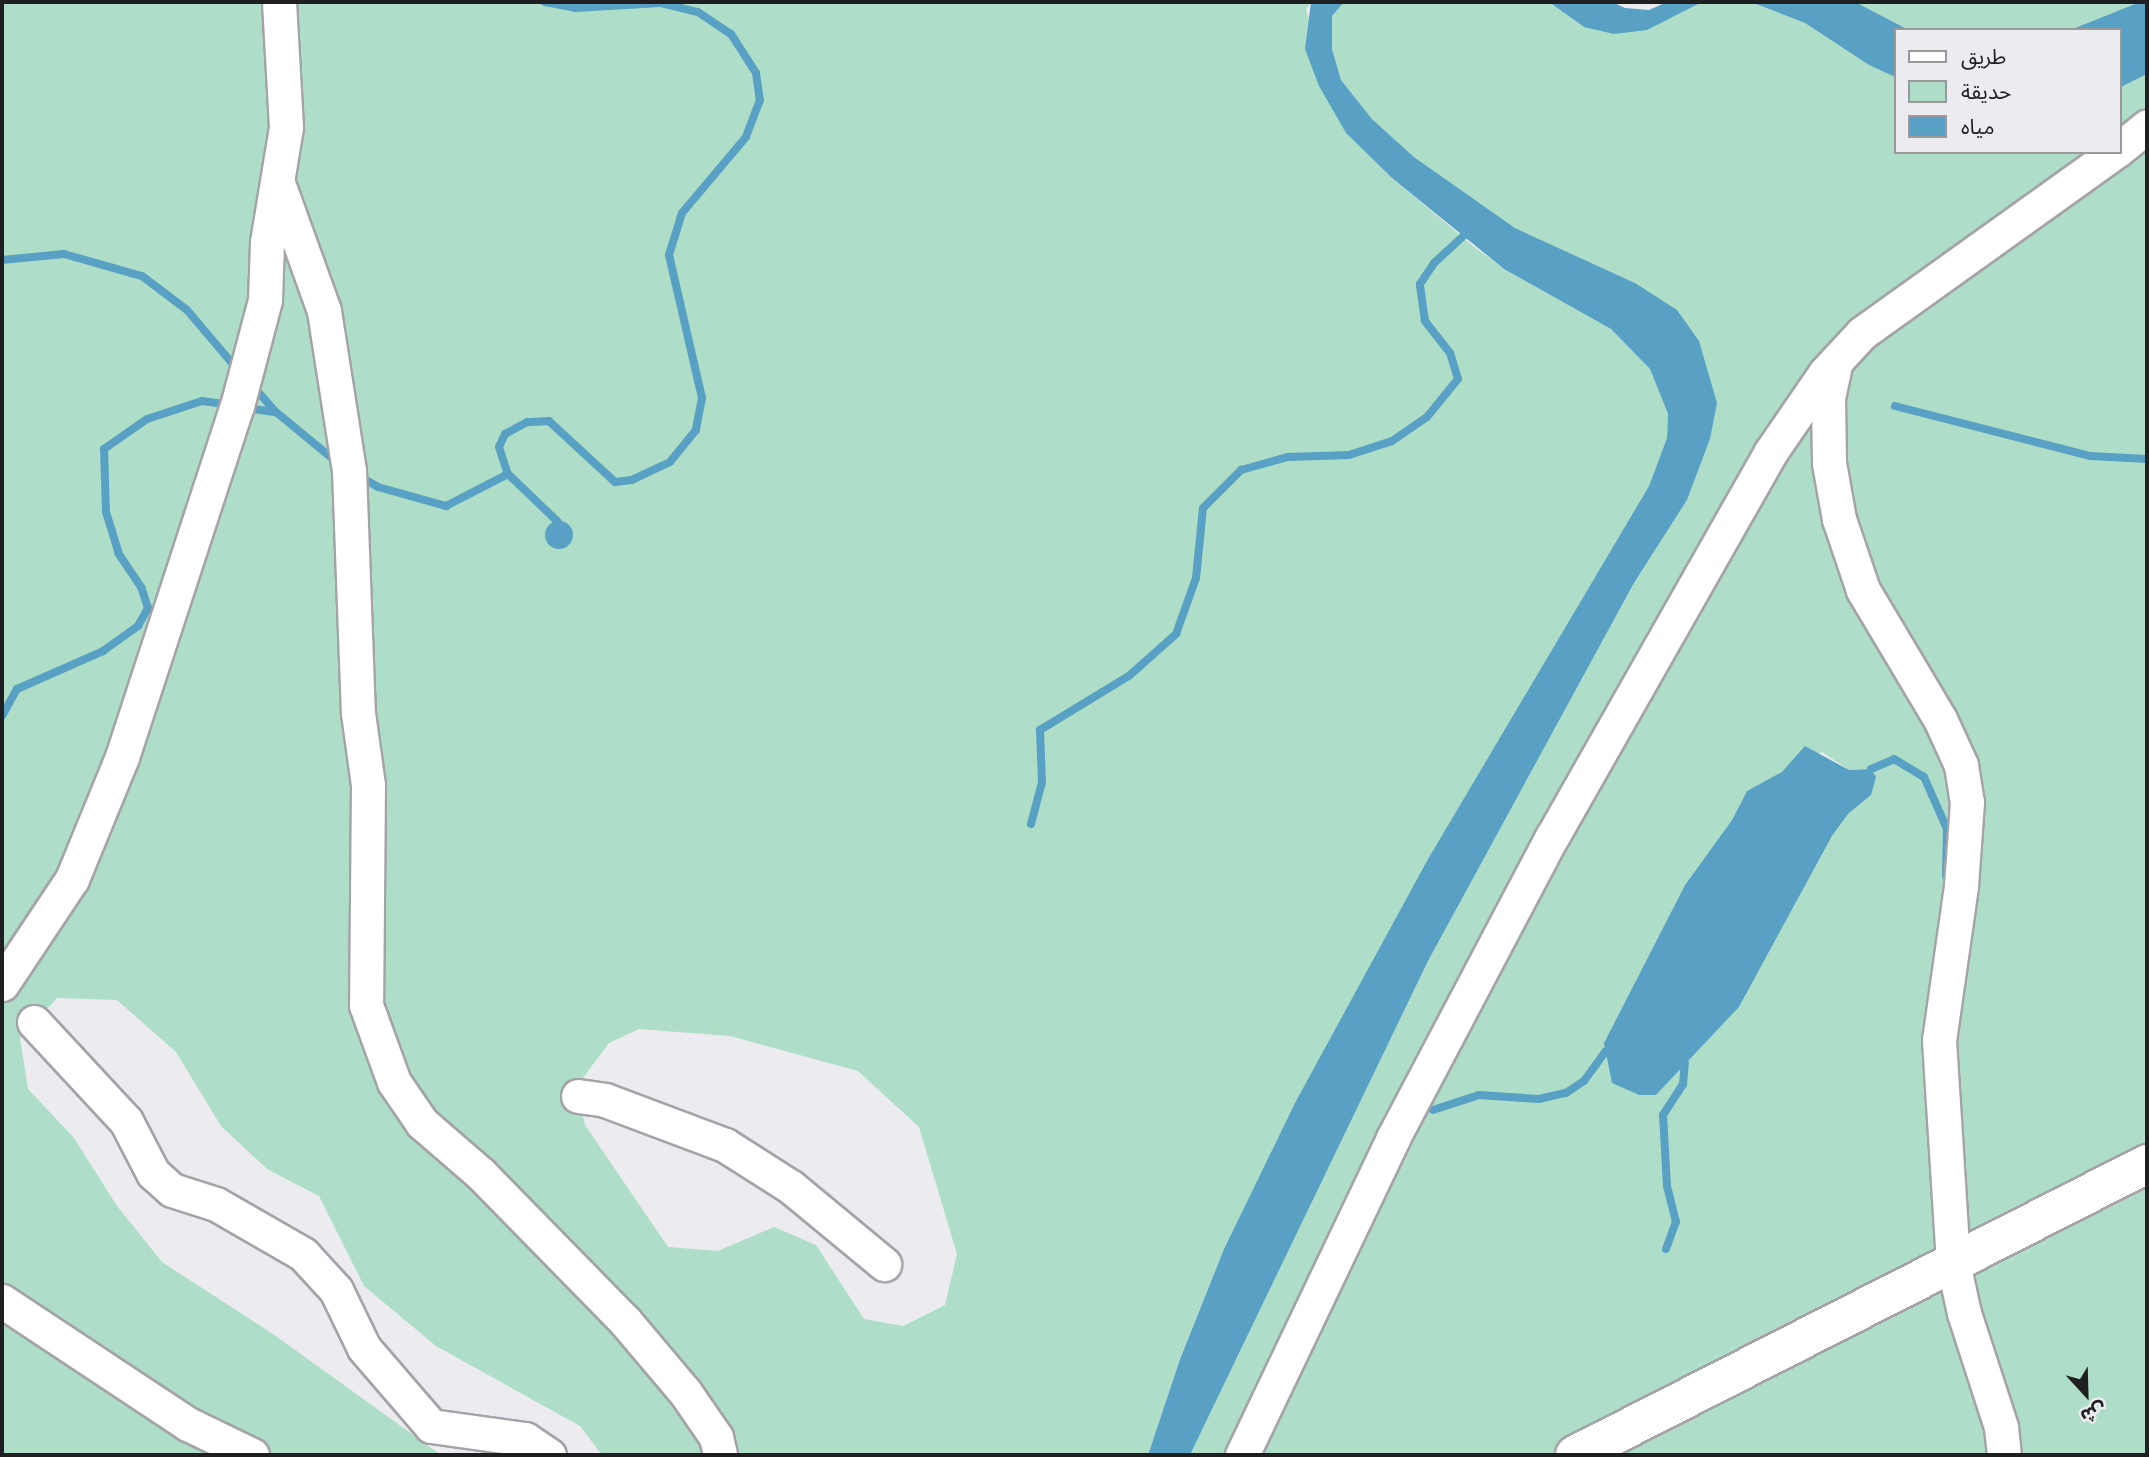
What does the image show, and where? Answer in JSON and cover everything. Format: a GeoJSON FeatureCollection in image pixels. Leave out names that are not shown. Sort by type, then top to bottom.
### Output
{"type":"FeatureCollection","features":[{"type":"Feature","properties":{"kind":"main road"},"geometry":{"type":"LineString","coordinates":[[1574,1455],[2147,1164]]}},
{"type":"Feature","properties":{"kind":"street"},"geometry":{"type":"LineString","coordinates":[[4,979],[72,880],[122,757],[237,406],[265,300],[267,242],[286,127],[279,2]]}},
{"type":"Feature","properties":{"kind":"street"},"geometry":{"type":"LineString","coordinates":[[2121,147],[2147,126]]}},
{"type":"Feature","properties":{"kind":"street"},"geometry":{"type":"LineString","coordinates":[[1242,1455],[1394,1138],[1552,837],[1770,453],[1835,363],[1862,333],[1914,292],[2006,234],[2112,154]]}},
{"type":"Feature","properties":{"kind":"street"},"geometry":{"type":"LineString","coordinates":[[278,183],[324,311],[349,470],[358,713],[368,785],[366,1005],[394,1082],[422,1123],[481,1174],[625,1321],[685,1392],[716,1437],[720,1455]]}},
{"type":"Feature","properties":{"kind":"street"},"geometry":{"type":"LineString","coordinates":[[1835,363],[1829,398],[1829,463],[1839,519],[1863,590],[1940,719],[1961,765],[1966,802],[1961,886],[1939,1040],[1953,1263],[1964,1313],[2001,1427],[2004,1455]]}},
{"type":"Feature","properties":{"kind":"street"},"geometry":{"type":"LineString","coordinates":[[34,1022],[126,1121],[153,1173],[172,1190],[216,1204],[303,1254],[335,1290],[364,1348],[431,1426],[525,1439],[549,1455]]}},
{"type":"Feature","properties":{"kind":"street"},"geometry":{"type":"LineString","coordinates":[[578,1096],[605,1100],[725,1144],[791,1187],[884,1264]]}},
{"type":"Feature","properties":{"kind":"street"},"geometry":{"type":"LineString","coordinates":[[2,1301],[188,1424],[253,1455]]}},
{"type":"Feature","properties":{"kind":"green space"},"geometry":{"type":"Polygon","coordinates":[[[2,2],[1311,2],[1306,10],[1346,133],[1392,178],[1473,246],[1504,269],[1611,329],[1650,369],[1668,414],[1667,438],[1649,486],[1428,859],[1295,1104],[1224,1249],[1180,1358],[1148,1455],[602,1455],[580,1426],[436,1346],[364,1286],[319,1196],[267,1169],[221,1126],[176,1052],[117,1000],[57,998],[20,1038],[28,1089],[74,1138],[117,1206],[162,1262],[273,1334],[441,1455],[2,1455],[2,2]],[[639,1029],[609,1043],[576,1087],[585,1125],[668,1247],[718,1251],[774,1227],[816,1245],[864,1319],[903,1326],[945,1305],[957,1254],[919,1127],[858,1071],[730,1036],[639,1029]]]}},
{"type":"Feature","properties":{"kind":"green space"},"geometry":{"type":"Polygon","coordinates":[[[1344,2],[1549,2],[1584,27],[1702,2],[1751,2],[1805,23],[1869,65],[1894,77],[1894,154],[2121,154],[2121,87],[2147,74],[2147,1455],[1190,1455],[1428,961],[1634,583],[1687,500],[1710,439],[1635,283],[1515,228],[1414,157],[1372,119],[1341,80],[1332,49],[1332,16],[1344,2]],[[1822,752],[1747,791],[1732,820],[1685,885],[1604,1043],[1656,1095],[1739,1007],[1832,836],[1848,814],[1871,795],[1871,769],[1849,770],[1822,752]]]}},
{"type":"Feature","properties":{"kind":"green space"},"geometry":{"type":"Polygon","coordinates":[[[1855,2],[2140,2],[2075,28],[1905,28],[1855,2]]]}},
{"type":"Feature","properties":{"kind":"water"},"geometry":{"type":"Polygon","coordinates":[[[1311,2],[1344,2],[1332,16],[1332,49],[1341,80],[1372,119],[1414,157],[1515,228],[1635,283],[1677,310],[1699,341],[1717,403],[1710,439],[1687,500],[1634,583],[1428,961],[1190,1455],[1148,1455],[1180,1359],[1224,1249],[1295,1103],[1428,859],[1649,486],[1667,438],[1668,414],[1650,369],[1611,329],[1504,269],[1392,178],[1346,133],[1319,86],[1305,49],[1311,2]]]}},
{"type":"Feature","properties":{"kind":"water"},"geometry":{"type":"Polygon","coordinates":[[[1549,2],[1612,2],[1625,8],[1649,10],[1667,2],[1702,2],[1647,30],[1614,34],[1584,27],[1549,2]]]}},
{"type":"Feature","properties":{"kind":"water"},"geometry":{"type":"Polygon","coordinates":[[[1751,2],[1855,2],[1905,28],[1894,28],[1894,77],[1869,65],[1805,23],[1751,2]]]}},
{"type":"Feature","properties":{"kind":"water"},"geometry":{"type":"Polygon","coordinates":[[[2140,2],[2147,2],[2147,74],[2121,87],[2121,28],[2075,28],[2140,2]]]}},
{"type":"Feature","properties":{"kind":"water"},"geometry":{"type":"Polygon","coordinates":[[[559,521],[569,525],[573,535],[569,545],[559,549],[549,545],[545,535],[549,525],[559,521]]]}},
{"type":"Feature","properties":{"kind":"water"},"geometry":{"type":"Polygon","coordinates":[[[1805,746],[1849,770],[1871,769],[1876,777],[1871,795],[1848,814],[1832,836],[1739,1007],[1656,1095],[1639,1095],[1612,1083],[1604,1043],[1685,885],[1732,820],[1747,791],[1782,772],[1805,746]]]}},
{"type":"Feature","properties":{"kind":"waterway"},"geometry":{"type":"LineString","coordinates":[[545,2],[575,8],[661,3],[698,12],[731,34],[756,73],[760,100],[746,137],[682,213],[669,255],[702,398],[696,430],[670,462],[632,480],[615,482],[549,421],[527,422],[505,434],[499,447],[508,474],[558,522]]}},
{"type":"Feature","properties":{"kind":"waterway"},"geometry":{"type":"LineString","coordinates":[[1031,824],[1042,782],[1040,730],[1130,675],[1176,634],[1196,578],[1203,508],[1241,470],[1288,457],[1349,455],[1392,441],[1427,417],[1458,379],[1450,353],[1425,321],[1420,284],[1434,263],[1470,230]]}},
{"type":"Feature","properties":{"kind":"waterway"},"geometry":{"type":"LineString","coordinates":[[2,260],[64,254],[142,276],[187,310],[237,369]]}},
{"type":"Feature","properties":{"kind":"waterway"},"geometry":{"type":"LineString","coordinates":[[253,386],[276,412],[339,464]]}},
{"type":"Feature","properties":{"kind":"waterway"},"geometry":{"type":"LineString","coordinates":[[2,716],[17,689],[103,651],[138,626],[148,608],[141,587],[119,554],[106,512],[104,449],[147,419],[202,401],[230,405]]}},
{"type":"Feature","properties":{"kind":"waterway"},"geometry":{"type":"LineString","coordinates":[[1895,406],[2090,456],[2147,459]]}},
{"type":"Feature","properties":{"kind":"waterway"},"geometry":{"type":"LineString","coordinates":[[246,408],[275,412]]}},
{"type":"Feature","properties":{"kind":"waterway"},"geometry":{"type":"LineString","coordinates":[[359,476],[378,487],[446,506],[508,474]]}},
{"type":"Feature","properties":{"kind":"waterway"},"geometry":{"type":"LineString","coordinates":[[1871,769],[1894,759],[1924,777],[1947,829],[1946,876]]}},
{"type":"Feature","properties":{"kind":"waterway"},"geometry":{"type":"LineString","coordinates":[[1433,1110],[1479,1095],[1539,1099],[1566,1093],[1584,1081],[1606,1051]]}},
{"type":"Feature","properties":{"kind":"waterway"},"geometry":{"type":"LineString","coordinates":[[1666,1249],[1676,1222],[1667,1186],[1663,1115],[1683,1084],[1685,1063]]}}]}
